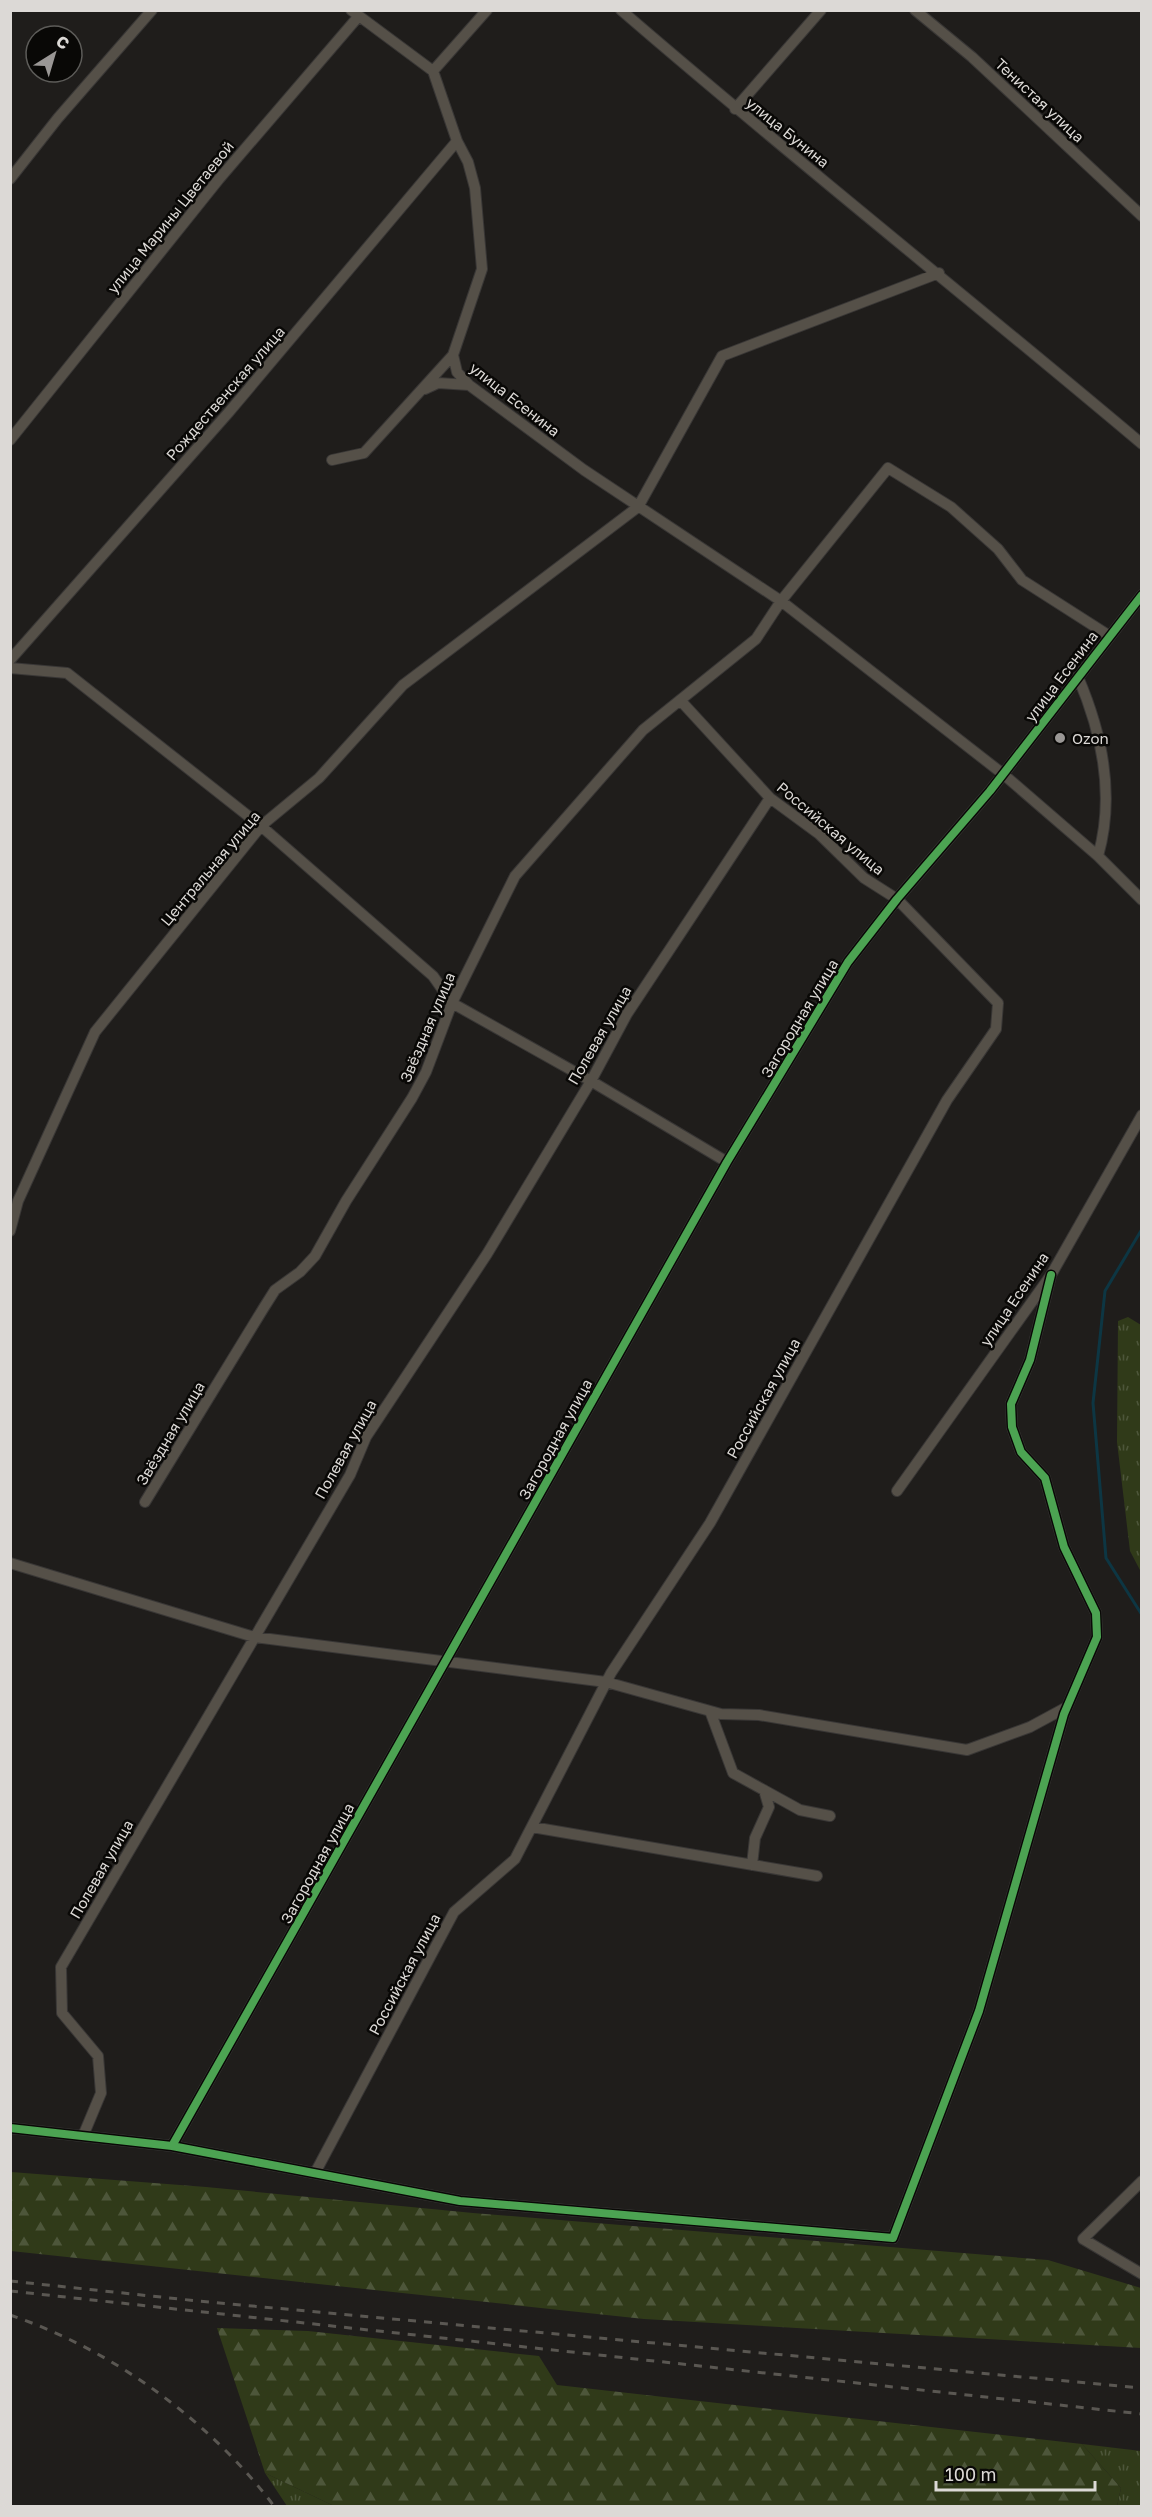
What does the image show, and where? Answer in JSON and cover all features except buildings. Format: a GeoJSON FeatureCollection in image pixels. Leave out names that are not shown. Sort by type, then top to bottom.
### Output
{"type":"FeatureCollection","features":[{"type":"Feature","properties":{"kind":"street"},"geometry":{"type":"LineString","coordinates":[[10,179],[58,118],[152,10]]}},
{"type":"Feature","properties":{"kind":"street"},"geometry":{"type":"LineString","coordinates":[[354,14],[433,71],[487,10]]}},
{"type":"Feature","properties":{"kind":"street","name":"улица Бунина"},"geometry":{"type":"LineString","coordinates":[[621,10],[735,109],[939,273],[1142,444]]}},
{"type":"Feature","properties":{"kind":"street"},"geometry":{"type":"LineString","coordinates":[[735,109],[821,10]]}},
{"type":"Feature","properties":{"kind":"street","name":"Тенистая улица"},"geometry":{"type":"LineString","coordinates":[[915,10],[972,57],[1142,216]]}},
{"type":"Feature","properties":{"kind":"street","name":"улица Марины Цветаевой"},"geometry":{"type":"LineString","coordinates":[[10,440],[354,14]]}},
{"type":"Feature","properties":{"kind":"street","name":"улица Есенина"},"geometry":{"type":"LineString","coordinates":[[433,71],[457,141],[468,162],[475,188],[482,269],[453,355],[457,372],[469,385],[584,470],[781,601],[1003,774],[1098,856],[1142,900]]}},
{"type":"Feature","properties":{"kind":"street","name":"Рождественская улица"},"geometry":{"type":"LineString","coordinates":[[10,660],[229,412],[457,141]]}},
{"type":"Feature","properties":{"kind":"street"},"geometry":{"type":"LineString","coordinates":[[638,507],[722,356],[939,273]]}},
{"type":"Feature","properties":{"kind":"street"},"geometry":{"type":"LineString","coordinates":[[332,460],[364,453],[453,355]]}},
{"type":"Feature","properties":{"kind":"street"},"geometry":{"type":"LineString","coordinates":[[419,392],[438,383],[469,385]]}},
{"type":"Feature","properties":{"kind":"street","name":"улица Есенина"},"geometry":{"type":"LineString","coordinates":[[781,601],[888,468],[951,507],[998,549],[1022,580],[1108,635]]}},
{"type":"Feature","properties":{"kind":"street","name":"Центральная улица"},"geometry":{"type":"LineString","coordinates":[[10,1231],[18,1201],[96,1032],[261,826],[319,778],[404,685],[638,507]]}},
{"type":"Feature","properties":{"kind":"street","name":"улица Есенина"},"geometry":{"type":"LineString","coordinates":[[1003,774],[1108,635],[1142,595]]}},
{"type":"Feature","properties":{"kind":"street","name":"Звёздная улица"},"geometry":{"type":"LineString","coordinates":[[145,1502],[275,1290],[300,1272],[315,1256],[346,1201],[397,1125],[426,1072],[452,1003],[514,876],[643,730],[756,639],[781,601]]}},
{"type":"Feature","properties":{"kind":"street"},"geometry":{"type":"LineString","coordinates":[[10,668],[67,673],[261,826],[433,976],[452,1003],[728,1162]]}},
{"type":"Feature","properties":{"kind":"street","name":"улица Есенина"},"geometry":{"type":"LineString","coordinates":[[1078,677],[1090,704],[1106,774],[1106,828],[1098,856]]}},
{"type":"Feature","properties":{"kind":"street","name":"Российская улица"},"geometry":{"type":"LineString","coordinates":[[315,2173],[454,1912],[515,1859],[606,1682],[710,1523],[947,1100],[996,1029],[998,1004],[897,899],[864,878],[819,834],[770,798],[680,700]]}},
{"type":"Feature","properties":{"kind":"street","name":"Загородная улица"},"geometry":{"type":"LineString","coordinates":[[172,2146],[728,1162],[848,962],[897,899],[1003,774]]}},
{"type":"Feature","properties":{"kind":"street","name":"Полевая улица"},"geometry":{"type":"LineString","coordinates":[[83,2136],[101,2093],[98,2056],[62,2013],[61,1967],[350,1475],[366,1437],[487,1254],[591,1081],[627,1014],[770,798]]}},
{"type":"Feature","properties":{"kind":"street","name":"улица Есенина"},"geometry":{"type":"LineString","coordinates":[[897,1491],[1051,1275],[1142,1115]]}},
{"type":"Feature","properties":{"kind":"street"},"geometry":{"type":"LineString","coordinates":[[10,2128],[172,2146],[460,2201],[893,2238],[979,2011],[1067,1707],[1097,1637],[1096,1613],[1064,1547],[1045,1478],[1021,1452],[1012,1427],[1011,1404],[1030,1360],[1051,1275]]}},
{"type":"Feature","properties":{"kind":"street"},"geometry":{"type":"LineString","coordinates":[[10,1563],[254,1637],[606,1682],[710,1711],[782,1719],[967,1750],[1030,1727],[1067,1707]]}},
{"type":"Feature","properties":{"kind":"street"},"geometry":{"type":"LineString","coordinates":[[710,1711],[733,1773],[800,1810],[830,1816]]}},
{"type":"Feature","properties":{"kind":"street"},"geometry":{"type":"LineString","coordinates":[[752,1865],[755,1838],[769,1808],[764,1790]]}},
{"type":"Feature","properties":{"kind":"street"},"geometry":{"type":"LineString","coordinates":[[532,1827],[817,1876]]}},
{"type":"Feature","properties":{"kind":"street"},"geometry":{"type":"LineString","coordinates":[[1142,2181],[1083,2239],[1142,2274]]}},
{"type":"Feature","properties":{"kind":"green space"},"geometry":{"type":"Polygon","coordinates":[[[1128,1317],[1141,1325],[1141,1572],[1130,1551],[1117,1442],[1118,1321],[1128,1317]]]}},
{"type":"Feature","properties":{"kind":"green space"},"geometry":{"type":"Polygon","coordinates":[[[11,2172],[1048,2260],[1141,2288],[1141,2348],[644,2319],[11,2251],[11,2172]]]}},
{"type":"Feature","properties":{"kind":"green space"},"geometry":{"type":"Polygon","coordinates":[[[217,2328],[308,2331],[539,2356],[557,2385],[1082,2444],[1121,2488],[1117,2506],[334,2506],[265,2473],[217,2328]]]}},
{"type":"Feature","properties":{"kind":"green space"},"geometry":{"type":"Polygon","coordinates":[[[1082,2444],[1141,2451],[1141,2506],[1117,2506],[1121,2488],[1082,2444]]]}},
{"type":"Feature","properties":{"kind":"green space"},"geometry":{"type":"Polygon","coordinates":[[[265,2473],[334,2506],[287,2506],[265,2473]]]}},
{"type":"Feature","properties":{"kind":"waterway"},"geometry":{"type":"LineString","coordinates":[[1142,1229],[1105,1291],[1093,1403],[1106,1558],[1142,1615]]}},
{"type":"Feature","properties":{"kind":"railway"},"geometry":{"type":"LineString","coordinates":[[10,2281],[198,2301],[1142,2388]]}},
{"type":"Feature","properties":{"kind":"railway"},"geometry":{"type":"LineString","coordinates":[[10,2291],[1142,2414]]}},
{"type":"Feature","properties":{"kind":"railway"},"geometry":{"type":"LineString","coordinates":[[10,2315],[86,2348],[122,2368],[156,2391],[220,2445],[274,2506]]}},
{"type":"Feature","properties":{"kind":"cycle path"},"geometry":{"type":"LineString","coordinates":[[172,2146],[727,1162],[848,962],[897,899],[990,791],[1142,595]]}},
{"type":"Feature","properties":{"kind":"cycle path"},"geometry":{"type":"LineString","coordinates":[[10,2128],[172,2146],[460,2201],[893,2238],[979,2011],[1064,1714],[1097,1637],[1096,1613],[1064,1547],[1045,1478],[1021,1452],[1012,1427],[1011,1404],[1030,1360],[1051,1275]]}},
{"type":"Feature","properties":{"kind":"place","name":"Ozon"},"geometry":{"type":"Point","coordinates":[1060,738]}}]}
